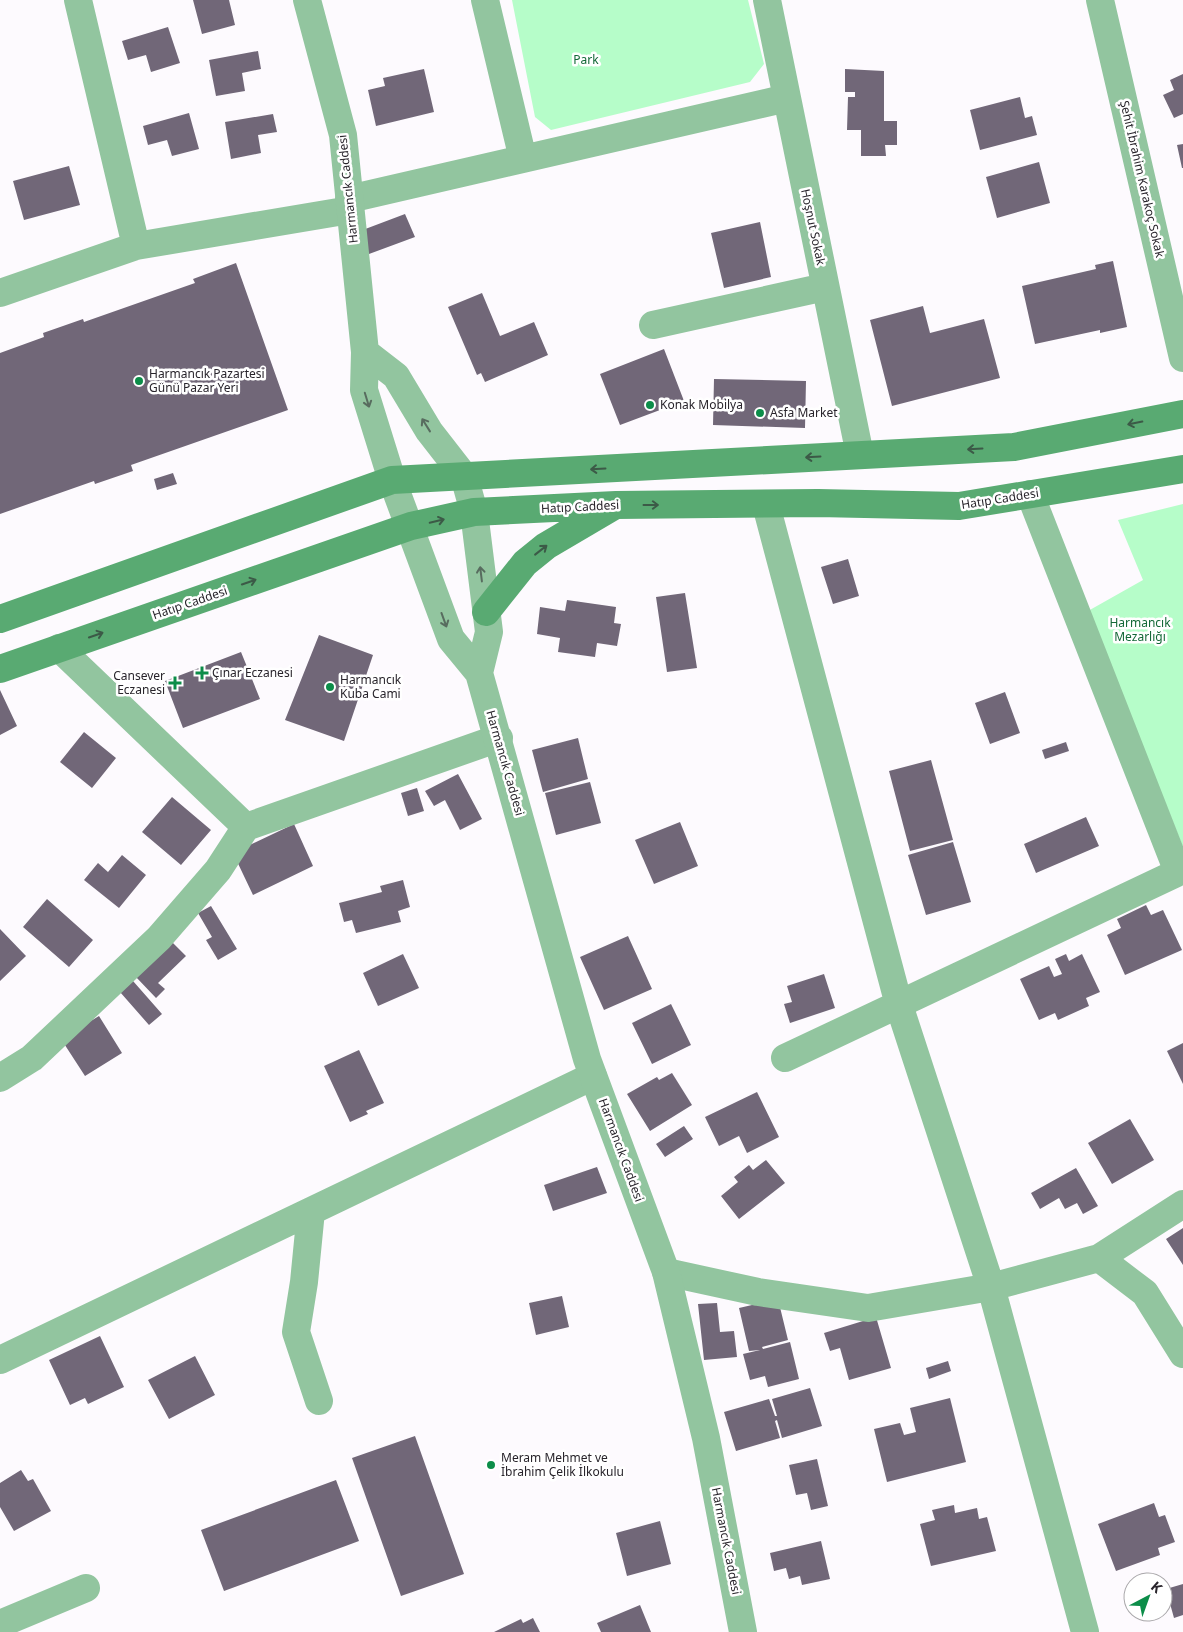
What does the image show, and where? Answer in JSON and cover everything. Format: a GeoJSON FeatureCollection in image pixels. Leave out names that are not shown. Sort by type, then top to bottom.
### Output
{"type":"FeatureCollection","features":[{"type":"Feature","properties":{"kind":"main road"},"geometry":{"type":"LineString","coordinates":[[0,619],[392,480],[1014,447],[1183,414]]}},
{"type":"Feature","properties":{"kind":"main road","name":"Hatıp Caddesi"},"geometry":{"type":"LineString","coordinates":[[0,669],[411,526],[474,512],[616,506],[818,503],[959,506],[1183,469]]}},
{"type":"Feature","properties":{"kind":"main road"},"geometry":{"type":"LineString","coordinates":[[486,612],[525,563],[546,546],[616,506]]}},
{"type":"Feature","properties":{"kind":"street"},"geometry":{"type":"LineString","coordinates":[[78,0],[136,246]]}},
{"type":"Feature","properties":{"kind":"street","name":"Harmancık Caddesi"},"geometry":{"type":"LineString","coordinates":[[307,0],[343,135],[365,352],[364,390],[392,480],[411,526],[450,639],[480,673],[593,1076],[666,1272],[706,1438],[744,1632]]}},
{"type":"Feature","properties":{"kind":"street"},"geometry":{"type":"LineString","coordinates":[[485,0],[523,159]]}},
{"type":"Feature","properties":{"kind":"street","name":"Hoşnut Sokak"},"geometry":{"type":"LineString","coordinates":[[767,0],[860,455]]}},
{"type":"Feature","properties":{"kind":"street","name":"Şehit İbrahim Karakoç Sokak"},"geometry":{"type":"LineString","coordinates":[[1100,0],[1183,358]]}},
{"type":"Feature","properties":{"kind":"street"},"geometry":{"type":"LineString","coordinates":[[0,293],[136,246],[350,205],[523,159],[787,98]]}},
{"type":"Feature","properties":{"kind":"street"},"geometry":{"type":"LineString","coordinates":[[653,325],[825,287]]}},
{"type":"Feature","properties":{"kind":"street"},"geometry":{"type":"LineString","coordinates":[[365,352],[396,376],[430,431],[464,476],[474,512],[489,632],[480,673]]}},
{"type":"Feature","properties":{"kind":"street"},"geometry":{"type":"LineString","coordinates":[[785,1058],[1180,871],[1030,494]]}},
{"type":"Feature","properties":{"kind":"street"},"geometry":{"type":"LineString","coordinates":[[766,505],[899,1005],[990,1287],[1085,1632]]}},
{"type":"Feature","properties":{"kind":"street"},"geometry":{"type":"LineString","coordinates":[[59,648],[246,827]]}},
{"type":"Feature","properties":{"kind":"street"},"geometry":{"type":"LineString","coordinates":[[0,1078],[32,1058],[159,938],[218,870],[246,827],[499,738]]}},
{"type":"Feature","properties":{"kind":"street"},"geometry":{"type":"LineString","coordinates":[[0,1360],[593,1076]]}},
{"type":"Feature","properties":{"kind":"street"},"geometry":{"type":"LineString","coordinates":[[666,1272],[758,1292],[868,1308],[990,1287],[1099,1258],[1183,1204]]}},
{"type":"Feature","properties":{"kind":"street"},"geometry":{"type":"LineString","coordinates":[[311,1211],[304,1282],[296,1332],[319,1400]]}},
{"type":"Feature","properties":{"kind":"street"},"geometry":{"type":"LineString","coordinates":[[1099,1258],[1145,1293],[1183,1354]]}},
{"type":"Feature","properties":{"kind":"street"},"geometry":{"type":"LineString","coordinates":[[0,1624],[86,1588]]}},
{"type":"Feature","properties":{"kind":"green space","name":"Park"},"geometry":{"type":"Polygon","coordinates":[[[512,0],[748,0],[764,64],[750,82],[551,130],[535,117],[512,0]]]}},
{"type":"Feature","properties":{"kind":"green space","name":"Harmancık Mezarlığı"},"geometry":{"type":"Polygon","coordinates":[[[1183,504],[1183,847],[1088,611],[1143,580],[1118,520],[1183,504]]]}},
{"type":"Feature","properties":{"kind":"building"},"geometry":{"type":"Polygon","coordinates":[[[193,0],[229,0],[235,25],[202,34],[193,0]]]}},
{"type":"Feature","properties":{"kind":"building"},"geometry":{"type":"Polygon","coordinates":[[[168,27],[180,63],[151,72],[146,55],[128,60],[122,41],[168,27]]]}},
{"type":"Feature","properties":{"kind":"building"},"geometry":{"type":"Polygon","coordinates":[[[258,51],[261,69],[242,73],[245,91],[216,96],[209,60],[258,51]]]}},
{"type":"Feature","properties":{"kind":"building"},"geometry":{"type":"Polygon","coordinates":[[[424,69],[434,112],[376,126],[368,90],[385,86],[383,78],[424,69]]]}},
{"type":"Feature","properties":{"kind":"building"},"geometry":{"type":"Polygon","coordinates":[[[845,69],[884,71],[884,121],[897,121],[897,145],[885,145],[886,156],[861,156],[861,130],[847,130],[848,97],[855,97],[855,92],[845,92],[845,69]]]}},
{"type":"Feature","properties":{"kind":"building"},"geometry":{"type":"Polygon","coordinates":[[[1183,74],[1183,114],[1174,118],[1163,95],[1174,90],[1170,80],[1183,74]]]}},
{"type":"Feature","properties":{"kind":"building"},"geometry":{"type":"Polygon","coordinates":[[[1020,97],[1025,118],[1032,116],[1037,135],[980,150],[970,110],[1020,97]]]}},
{"type":"Feature","properties":{"kind":"building"},"geometry":{"type":"Polygon","coordinates":[[[189,113],[199,149],[172,156],[167,140],[148,145],[143,126],[189,113]]]}},
{"type":"Feature","properties":{"kind":"building"},"geometry":{"type":"Polygon","coordinates":[[[273,114],[277,132],[258,135],[261,153],[231,159],[225,122],[273,114]]]}},
{"type":"Feature","properties":{"kind":"building"},"geometry":{"type":"Polygon","coordinates":[[[1183,144],[1183,168],[1182,168],[1177,145],[1183,144]]]}},
{"type":"Feature","properties":{"kind":"building"},"geometry":{"type":"Polygon","coordinates":[[[1039,162],[1050,203],[997,218],[986,177],[1039,162]]]}},
{"type":"Feature","properties":{"kind":"building"},"geometry":{"type":"Polygon","coordinates":[[[69,166],[80,205],[24,220],[13,181],[69,166]]]}},
{"type":"Feature","properties":{"kind":"building"},"geometry":{"type":"Polygon","coordinates":[[[405,214],[415,237],[369,254],[360,231],[405,214]]]}},
{"type":"Feature","properties":{"kind":"building"},"geometry":{"type":"Polygon","coordinates":[[[760,222],[771,277],[724,288],[711,233],[760,222]]]}},
{"type":"Feature","properties":{"kind":"building"},"geometry":{"type":"Polygon","coordinates":[[[1113,261],[1127,327],[1100,333],[1100,330],[1035,344],[1022,286],[1096,269],[1095,265],[1113,261]]]}},
{"type":"Feature","properties":{"kind":"building","name":"Harmancık Pazartesi Günü Pazar Yeri"},"geometry":{"type":"Polygon","coordinates":[[[236,263],[288,410],[131,465],[133,471],[95,484],[94,481],[0,514],[0,353],[44,337],[43,333],[83,319],[84,322],[195,283],[193,279],[236,263]]]}},
{"type":"Feature","properties":{"kind":"building"},"geometry":{"type":"Polygon","coordinates":[[[482,293],[500,336],[534,322],[548,355],[485,382],[481,373],[477,375],[448,307],[482,293]]]}},
{"type":"Feature","properties":{"kind":"building"},"geometry":{"type":"Polygon","coordinates":[[[923,306],[930,333],[984,319],[1000,378],[892,406],[870,320],[923,306]]]}},
{"type":"Feature","properties":{"kind":"building"},"geometry":{"type":"Polygon","coordinates":[[[664,349],[684,401],[620,425],[600,374],[664,349]]]}},
{"type":"Feature","properties":{"kind":"building"},"geometry":{"type":"Polygon","coordinates":[[[714,379],[806,381],[805,428],[713,425],[714,379]]]}},
{"type":"Feature","properties":{"kind":"building"},"geometry":{"type":"Polygon","coordinates":[[[173,473],[177,484],[157,490],[154,479],[173,473]]]}},
{"type":"Feature","properties":{"kind":"building"},"geometry":{"type":"Polygon","coordinates":[[[848,559],[859,596],[833,604],[821,567],[848,559]]]}},
{"type":"Feature","properties":{"kind":"building"},"geometry":{"type":"Polygon","coordinates":[[[685,593],[697,668],[667,672],[656,597],[685,593]]]}},
{"type":"Feature","properties":{"kind":"building"},"geometry":{"type":"Polygon","coordinates":[[[567,600],[616,607],[614,623],[621,624],[617,646],[597,643],[595,657],[558,652],[560,638],[537,634],[540,607],[565,611],[567,600]]]}},
{"type":"Feature","properties":{"kind":"building","name":"Harmancık Kuba Cami"},"geometry":{"type":"Polygon","coordinates":[[[319,635],[373,655],[344,741],[285,720],[319,635]]]}},
{"type":"Feature","properties":{"kind":"building"},"geometry":{"type":"Polygon","coordinates":[[[241,652],[260,699],[183,728],[165,681],[241,652]]]}},
{"type":"Feature","properties":{"kind":"building"},"geometry":{"type":"Polygon","coordinates":[[[0,690],[17,726],[0,735],[0,690]]]}},
{"type":"Feature","properties":{"kind":"building"},"geometry":{"type":"Polygon","coordinates":[[[1005,692],[1020,733],[990,744],[975,703],[1005,692]]]}},
{"type":"Feature","properties":{"kind":"building"},"geometry":{"type":"Polygon","coordinates":[[[84,732],[116,758],[92,788],[60,762],[84,732]]]}},
{"type":"Feature","properties":{"kind":"building"},"geometry":{"type":"Polygon","coordinates":[[[578,738],[588,779],[543,792],[532,750],[578,738]]]}},
{"type":"Feature","properties":{"kind":"building"},"geometry":{"type":"Polygon","coordinates":[[[1066,742],[1069,751],[1045,759],[1042,750],[1066,742]]]}},
{"type":"Feature","properties":{"kind":"building"},"geometry":{"type":"Polygon","coordinates":[[[931,760],[953,840],[910,851],[889,771],[931,760]]]}},
{"type":"Feature","properties":{"kind":"building"},"geometry":{"type":"Polygon","coordinates":[[[458,774],[482,819],[460,830],[445,800],[434,806],[425,791],[458,774]]]}},
{"type":"Feature","properties":{"kind":"building"},"geometry":{"type":"Polygon","coordinates":[[[590,782],[601,823],[556,835],[545,793],[590,782]]]}},
{"type":"Feature","properties":{"kind":"building"},"geometry":{"type":"Polygon","coordinates":[[[417,788],[424,811],[408,816],[401,793],[417,788]]]}},
{"type":"Feature","properties":{"kind":"building"},"geometry":{"type":"Polygon","coordinates":[[[172,797],[211,830],[181,865],[142,832],[172,797]]]}},
{"type":"Feature","properties":{"kind":"building"},"geometry":{"type":"Polygon","coordinates":[[[1086,817],[1099,846],[1036,873],[1024,844],[1086,817]]]}},
{"type":"Feature","properties":{"kind":"building"},"geometry":{"type":"Polygon","coordinates":[[[680,822],[698,866],[654,884],[635,840],[680,822]]]}},
{"type":"Feature","properties":{"kind":"building"},"geometry":{"type":"Polygon","coordinates":[[[294,824],[313,866],[253,895],[233,853],[294,824]]]}},
{"type":"Feature","properties":{"kind":"building"},"geometry":{"type":"Polygon","coordinates":[[[953,842],[971,902],[926,915],[908,855],[953,842]]]}},
{"type":"Feature","properties":{"kind":"building"},"geometry":{"type":"Polygon","coordinates":[[[122,855],[146,875],[119,908],[84,880],[98,863],[108,872],[122,855]]]}},
{"type":"Feature","properties":{"kind":"building"},"geometry":{"type":"Polygon","coordinates":[[[403,880],[410,907],[398,911],[401,922],[356,933],[352,920],[344,922],[339,903],[382,892],[380,886],[403,880]]]}},
{"type":"Feature","properties":{"kind":"building"},"geometry":{"type":"Polygon","coordinates":[[[47,899],[93,940],[69,967],[23,927],[47,899]]]}},
{"type":"Feature","properties":{"kind":"building"},"geometry":{"type":"Polygon","coordinates":[[[1146,905],[1151,915],[1163,910],[1182,950],[1125,975],[1107,935],[1121,928],[1117,919],[1146,905]]]}},
{"type":"Feature","properties":{"kind":"building"},"geometry":{"type":"Polygon","coordinates":[[[211,906],[237,949],[218,960],[206,940],[212,937],[198,913],[211,906]]]}},
{"type":"Feature","properties":{"kind":"building"},"geometry":{"type":"Polygon","coordinates":[[[0,929],[26,956],[0,981],[0,929]]]}},
{"type":"Feature","properties":{"kind":"building"},"geometry":{"type":"Polygon","coordinates":[[[628,936],[652,989],[604,1010],[580,957],[628,936]]]}},
{"type":"Feature","properties":{"kind":"building"},"geometry":{"type":"Polygon","coordinates":[[[172,942],[186,956],[158,983],[165,989],[156,998],[136,977],[172,942]]]}},
{"type":"Feature","properties":{"kind":"building"},"geometry":{"type":"Polygon","coordinates":[[[403,954],[419,988],[378,1006],[363,973],[403,954]]]}},
{"type":"Feature","properties":{"kind":"building"},"geometry":{"type":"Polygon","coordinates":[[[1066,954],[1069,961],[1082,954],[1100,992],[1086,998],[1089,1006],[1058,1020],[1055,1013],[1039,1020],[1020,979],[1049,966],[1054,977],[1062,974],[1055,959],[1066,954]]]}},
{"type":"Feature","properties":{"kind":"building"},"geometry":{"type":"Polygon","coordinates":[[[824,974],[835,1008],[790,1023],[784,1004],[792,1002],[787,986],[824,974]]]}},
{"type":"Feature","properties":{"kind":"building"},"geometry":{"type":"Polygon","coordinates":[[[133,981],[162,1014],[149,1025],[120,992],[133,981]]]}},
{"type":"Feature","properties":{"kind":"building"},"geometry":{"type":"Polygon","coordinates":[[[671,1004],[691,1045],[652,1064],[632,1023],[671,1004]]]}},
{"type":"Feature","properties":{"kind":"building"},"geometry":{"type":"Polygon","coordinates":[[[99,1016],[122,1053],[85,1076],[61,1039],[99,1016]]]}},
{"type":"Feature","properties":{"kind":"building"},"geometry":{"type":"Polygon","coordinates":[[[1183,1043],[1183,1084],[1167,1051],[1183,1043]]]}},
{"type":"Feature","properties":{"kind":"building"},"geometry":{"type":"Polygon","coordinates":[[[359,1050],[384,1103],[366,1111],[368,1114],[350,1122],[324,1066],[359,1050]]]}},
{"type":"Feature","properties":{"kind":"building"},"geometry":{"type":"Polygon","coordinates":[[[672,1073],[692,1105],[650,1131],[627,1094],[657,1077],[659,1080],[672,1073]]]}},
{"type":"Feature","properties":{"kind":"building"},"geometry":{"type":"Polygon","coordinates":[[[757,1092],[779,1137],[747,1153],[739,1136],[719,1146],[705,1117],[757,1092]]]}},
{"type":"Feature","properties":{"kind":"building"},"geometry":{"type":"Polygon","coordinates":[[[1130,1119],[1154,1160],[1112,1184],[1088,1143],[1130,1119]]]}},
{"type":"Feature","properties":{"kind":"building"},"geometry":{"type":"Polygon","coordinates":[[[684,1126],[693,1139],[665,1157],[656,1144],[684,1126]]]}},
{"type":"Feature","properties":{"kind":"building"},"geometry":{"type":"Polygon","coordinates":[[[766,1160],[785,1183],[739,1219],[721,1196],[738,1182],[734,1177],[749,1165],[753,1170],[766,1160]]]}},
{"type":"Feature","properties":{"kind":"building"},"geometry":{"type":"Polygon","coordinates":[[[597,1167],[607,1193],[553,1211],[544,1185],[597,1167]]]}},
{"type":"Feature","properties":{"kind":"building"},"geometry":{"type":"Polygon","coordinates":[[[1076,1168],[1098,1206],[1083,1214],[1077,1203],[1065,1209],[1059,1198],[1040,1209],[1031,1193],[1076,1168]]]}},
{"type":"Feature","properties":{"kind":"building"},"geometry":{"type":"Polygon","coordinates":[[[1183,1228],[1183,1265],[1166,1239],[1183,1228]]]}},
{"type":"Feature","properties":{"kind":"building"},"geometry":{"type":"Polygon","coordinates":[[[562,1296],[569,1327],[536,1335],[529,1303],[562,1296]]]}},
{"type":"Feature","properties":{"kind":"building"},"geometry":{"type":"Polygon","coordinates":[[[778,1299],[788,1340],[762,1347],[763,1349],[790,1342],[799,1379],[768,1387],[765,1376],[750,1380],[743,1354],[760,1350],[749,1351],[739,1308],[778,1299]]]}},
{"type":"Feature","properties":{"kind":"building"},"geometry":{"type":"Polygon","coordinates":[[[717,1303],[720,1332],[734,1331],[737,1357],[704,1360],[698,1304],[717,1303]]]}},
{"type":"Feature","properties":{"kind":"building"},"geometry":{"type":"Polygon","coordinates":[[[876,1317],[891,1368],[849,1380],[840,1348],[830,1351],[824,1333],[876,1317]]]}},
{"type":"Feature","properties":{"kind":"building"},"geometry":{"type":"Polygon","coordinates":[[[100,1336],[124,1387],[88,1404],[85,1398],[70,1405],[49,1360],[100,1336]]]}},
{"type":"Feature","properties":{"kind":"building"},"geometry":{"type":"Polygon","coordinates":[[[195,1356],[215,1395],[169,1419],[148,1380],[195,1356]]]}},
{"type":"Feature","properties":{"kind":"building"},"geometry":{"type":"Polygon","coordinates":[[[948,1361],[951,1371],[929,1379],[926,1368],[948,1361]]]}},
{"type":"Feature","properties":{"kind":"building"},"geometry":{"type":"Polygon","coordinates":[[[810,1388],[822,1426],[782,1438],[777,1420],[775,1421],[780,1438],[736,1451],[724,1412],[769,1399],[775,1416],[777,1416],[772,1399],[810,1388]]]}},
{"type":"Feature","properties":{"kind":"building"},"geometry":{"type":"Polygon","coordinates":[[[950,1398],[966,1462],[887,1482],[874,1429],[900,1423],[904,1435],[916,1432],[910,1408],[950,1398]]]}},
{"type":"Feature","properties":{"kind":"building"},"geometry":{"type":"Polygon","coordinates":[[[415,1436],[464,1574],[401,1596],[352,1458],[415,1436]]]}},
{"type":"Feature","properties":{"kind":"building"},"geometry":{"type":"Polygon","coordinates":[[[817,1459],[828,1506],[811,1510],[807,1493],[796,1495],[789,1465],[817,1459]]]}},
{"type":"Feature","properties":{"kind":"building"},"geometry":{"type":"Polygon","coordinates":[[[21,1470],[28,1481],[33,1479],[51,1511],[14,1531],[0,1507],[0,1483],[21,1470]]]}},
{"type":"Feature","properties":{"kind":"building"},"geometry":{"type":"Polygon","coordinates":[[[336,1480],[359,1541],[224,1591],[201,1530],[336,1480]]]}},
{"type":"Feature","properties":{"kind":"building"},"geometry":{"type":"Polygon","coordinates":[[[1154,1503],[1159,1517],[1165,1515],[1175,1542],[1158,1548],[1160,1555],[1116,1571],[1098,1524],[1154,1503]]]}},
{"type":"Feature","properties":{"kind":"building"},"geometry":{"type":"Polygon","coordinates":[[[954,1505],[955,1513],[977,1508],[979,1519],[987,1517],[996,1551],[931,1566],[920,1524],[935,1520],[932,1510],[954,1505]]]}},
{"type":"Feature","properties":{"kind":"building"},"geometry":{"type":"Polygon","coordinates":[[[660,1521],[671,1564],[627,1576],[616,1533],[660,1521]]]}},
{"type":"Feature","properties":{"kind":"building"},"geometry":{"type":"Polygon","coordinates":[[[821,1541],[830,1579],[802,1585],[800,1576],[789,1579],[786,1568],[774,1571],[770,1553],[821,1541]]]}},
{"type":"Feature","properties":{"kind":"building"},"geometry":{"type":"Polygon","coordinates":[[[1183,1584],[1183,1615],[1174,1618],[1173,1614],[1173,1587],[1183,1584]]]}},
{"type":"Feature","properties":{"kind":"building"},"geometry":{"type":"Polygon","coordinates":[[[640,1605],[651,1632],[601,1632],[597,1623],[640,1605]]]}},
{"type":"Feature","properties":{"kind":"building"},"geometry":{"type":"Polygon","coordinates":[[[533,1618],[540,1632],[494,1632],[521,1619],[523,1623],[533,1618]]]}},
{"type":"Feature","properties":{"kind":"place","name":"Harmancık Pazartesi Günü Pazar Yeri"},"geometry":{"type":"Point","coordinates":[139,381]}},
{"type":"Feature","properties":{"kind":"place","name":"Konak Mobilya"},"geometry":{"type":"Point","coordinates":[650,405]}},
{"type":"Feature","properties":{"kind":"place","name":"Asfa Market"},"geometry":{"type":"Point","coordinates":[760,413]}},
{"type":"Feature","properties":{"kind":"place","name":"Çınar Eczanesi"},"geometry":{"type":"Point","coordinates":[202,673]}},
{"type":"Feature","properties":{"kind":"place","name":"Cansever Eczanesi"},"geometry":{"type":"Point","coordinates":[175,683]}},
{"type":"Feature","properties":{"kind":"place","name":"Harmancık Kuba Cami"},"geometry":{"type":"Point","coordinates":[330,687]}},
{"type":"Feature","properties":{"kind":"place","name":"Meram Mehmet ve İbrahim Çelik İlkokulu"},"geometry":{"type":"Point","coordinates":[491,1465]}}]}
